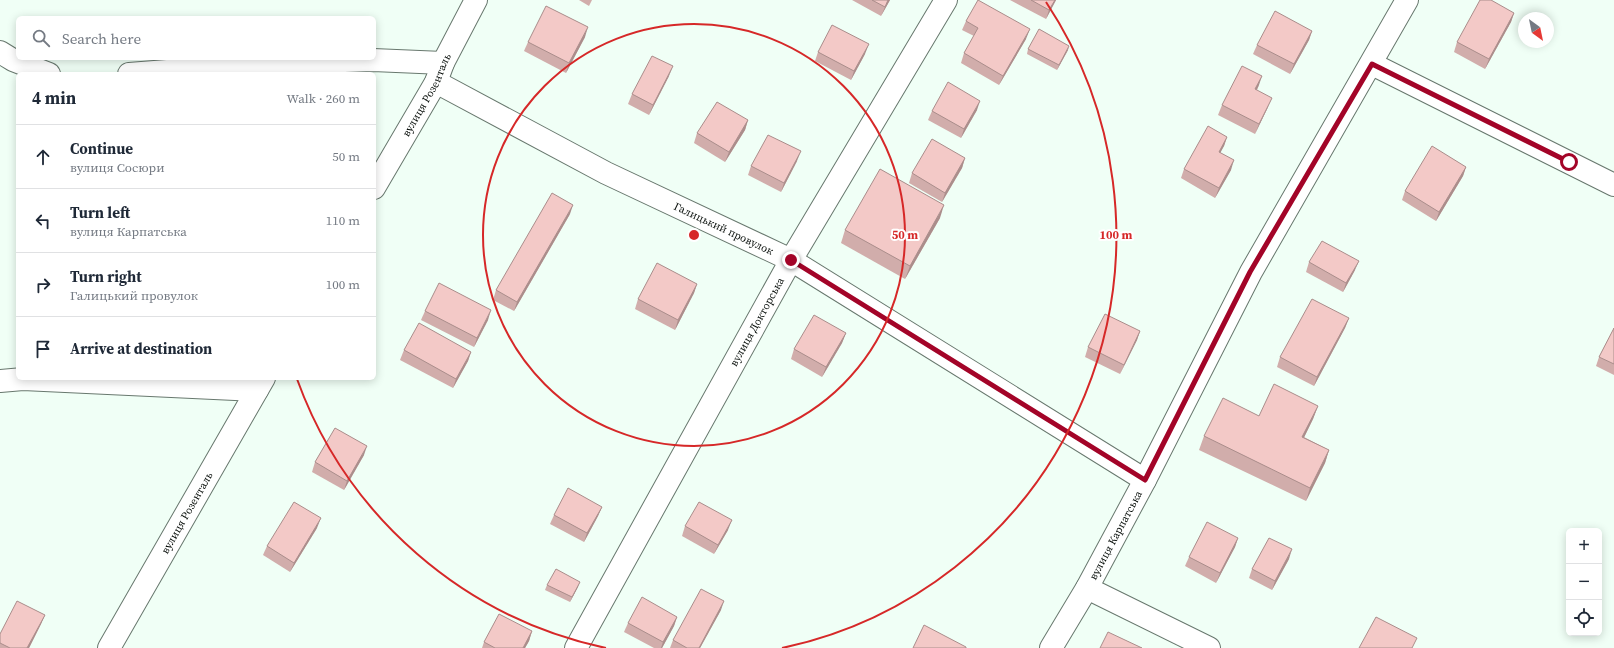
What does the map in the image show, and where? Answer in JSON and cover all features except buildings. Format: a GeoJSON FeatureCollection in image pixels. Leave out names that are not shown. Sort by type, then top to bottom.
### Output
{"type":"FeatureCollection","features":[{"type":"Feature","properties":{"kind":"street","name":"вулиця Розенталь"},"geometry":{"type":"LineString","coordinates":[[376,184],[439,73],[476,0]]}},
{"type":"Feature","properties":{"kind":"street","name":"вулиця Докторська"},"geometry":{"type":"LineString","coordinates":[[576,648],[791,260],[946,0]]}},
{"type":"Feature","properties":{"kind":"street","name":"вулиця Карпатська"},"geometry":{"type":"LineString","coordinates":[[1051,648],[1087,588],[1145,480],[1250,272],[1408,0]]}},
{"type":"Feature","properties":{"kind":"street"},"geometry":{"type":"LineString","coordinates":[[0,52],[13,60],[44,72]]}},
{"type":"Feature","properties":{"kind":"street"},"geometry":{"type":"LineString","coordinates":[[156,72],[265,64],[373,60],[439,73]]}},
{"type":"Feature","properties":{"kind":"street"},"geometry":{"type":"LineString","coordinates":[[1372,64],[1614,185]]}},
{"type":"Feature","properties":{"kind":"street","name":"Галицький провулок"},"geometry":{"type":"LineString","coordinates":[[439,73],[606,173],[791,260],[1145,480]]}},
{"type":"Feature","properties":{"kind":"street"},"geometry":{"type":"LineString","coordinates":[[0,381],[23,380],[260,384]]}},
{"type":"Feature","properties":{"kind":"street","name":"вулиця Розенталь"},"geometry":{"type":"LineString","coordinates":[[109,648],[260,384]]}},
{"type":"Feature","properties":{"kind":"street"},"geometry":{"type":"LineString","coordinates":[[1087,588],[1209,648]]}},
{"type":"Feature","properties":{"kind":"route"},"geometry":{"type":"LineString","coordinates":[[791,260],[1145,480],[1250,272],[1372,64],[1569,162]]}}]}
